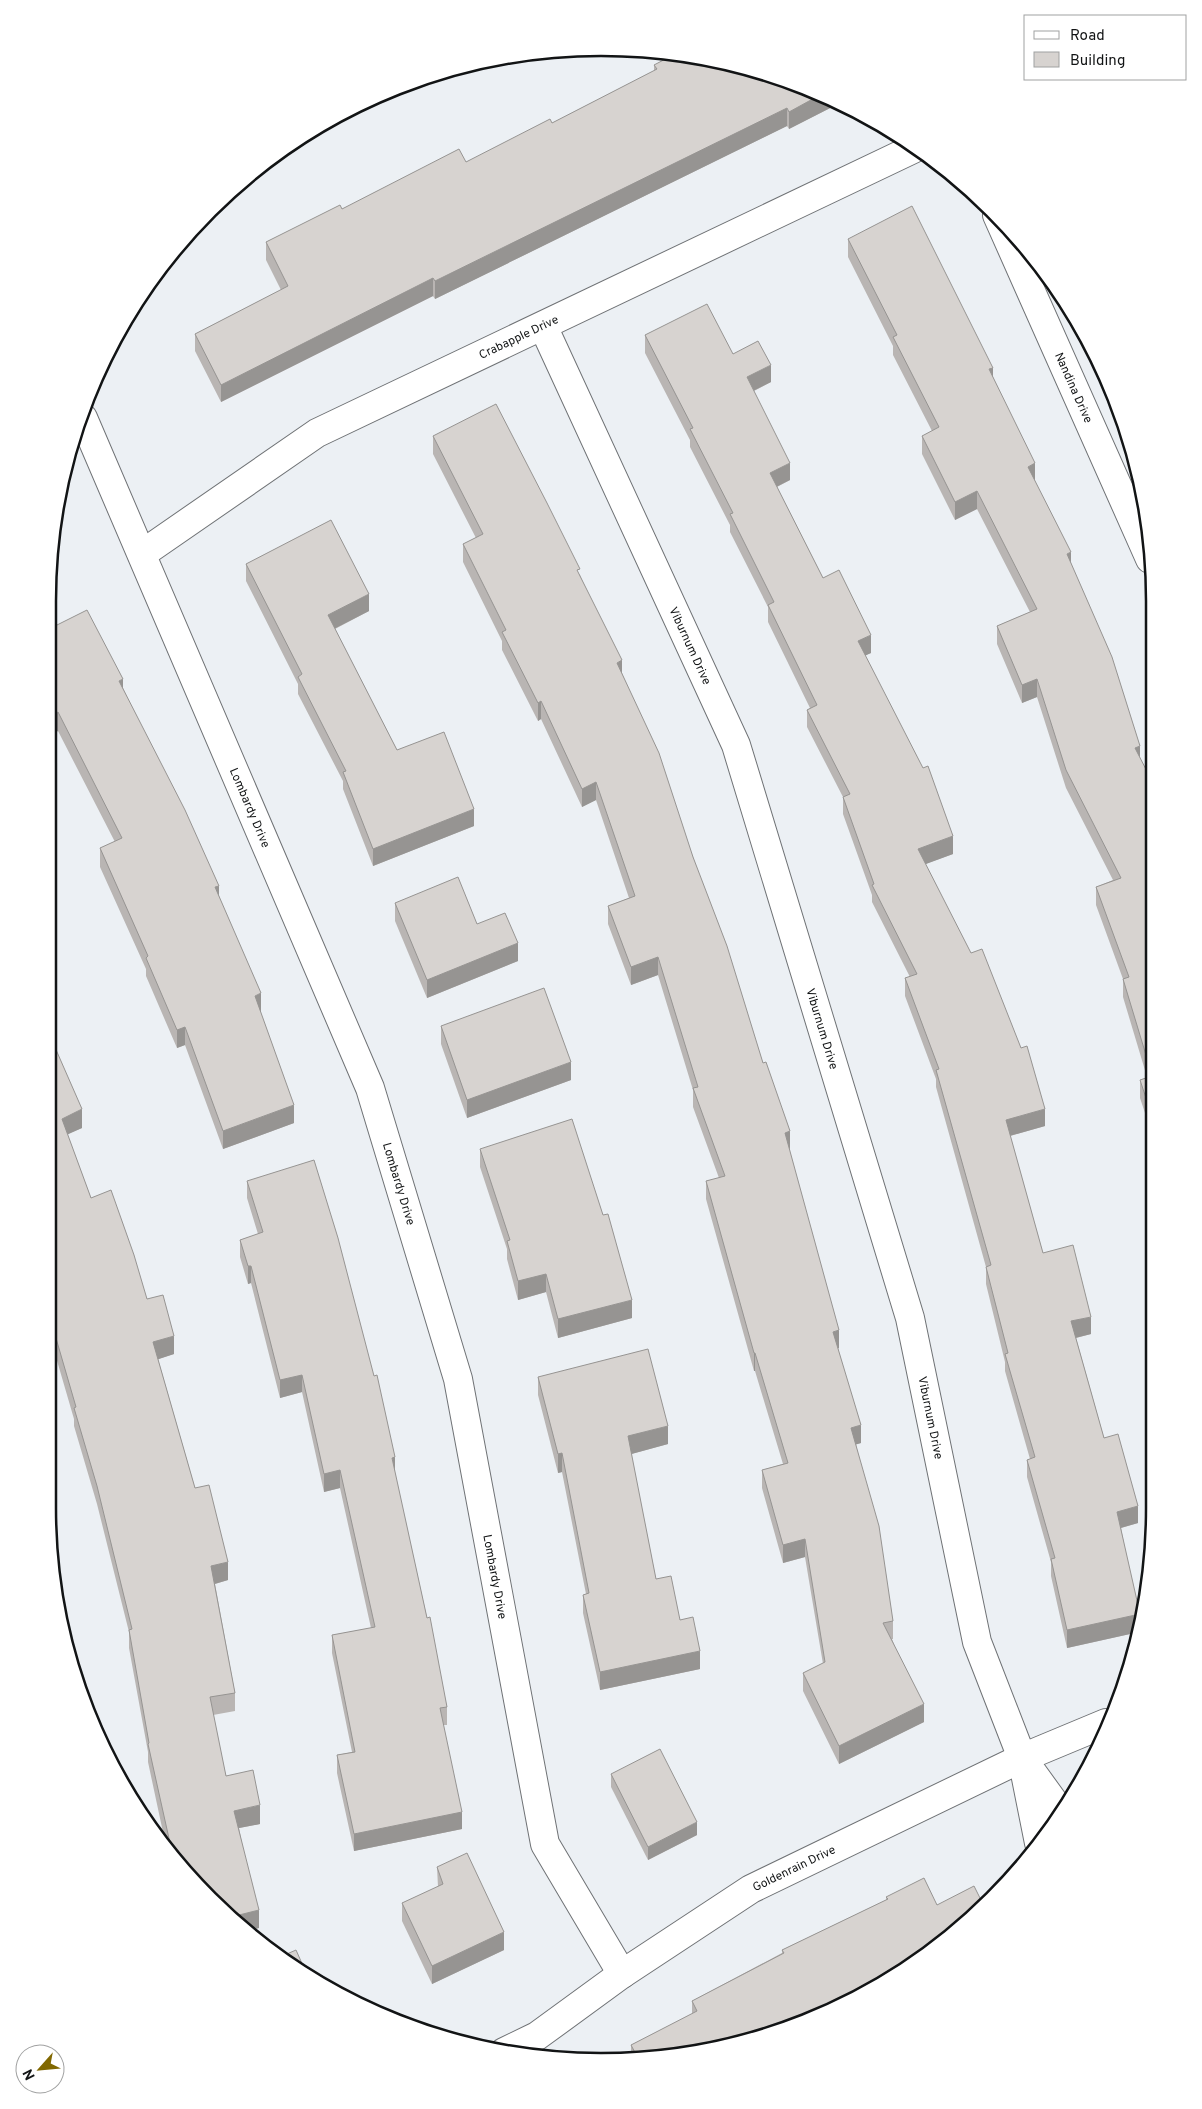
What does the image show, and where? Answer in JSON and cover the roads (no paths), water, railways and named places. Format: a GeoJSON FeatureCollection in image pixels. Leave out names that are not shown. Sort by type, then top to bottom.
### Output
{"type":"FeatureCollection","features":[{"type":"Feature","properties":{"kind":"street","name":"Crabapple Drive"},"geometry":{"type":"LineString","coordinates":[[142,554],[317,433],[908,151]]}},
{"type":"Feature","properties":{"kind":"street","name":"Nandina Drive"},"geometry":{"type":"LineString","coordinates":[[1007,238],[1142,542]]}},
{"type":"Feature","properties":{"kind":"street","name":"Viburnum Drive"},"geometry":{"type":"LineString","coordinates":[[543,326],[736,745],[910,1318],[977,1642],[1022,1758],[1037,1834]]}},
{"type":"Feature","properties":{"kind":"street","name":"Lombardy Drive"},"geometry":{"type":"LineString","coordinates":[[86,424],[370,1088],[458,1380],[545,1844],[622,1974]]}},
{"type":"Feature","properties":{"kind":"street","name":"Goldenrain Drive"},"geometry":{"type":"LineString","coordinates":[[517,2046],[537,2036],[622,1974],[751,1889],[1022,1758],[1100,1726]]}},
{"type":"Feature","properties":{"kind":"street","name":"Viburnum Drive"},"geometry":{"type":"LineString","coordinates":[[1022,1758],[1057,1806]]}}]}
